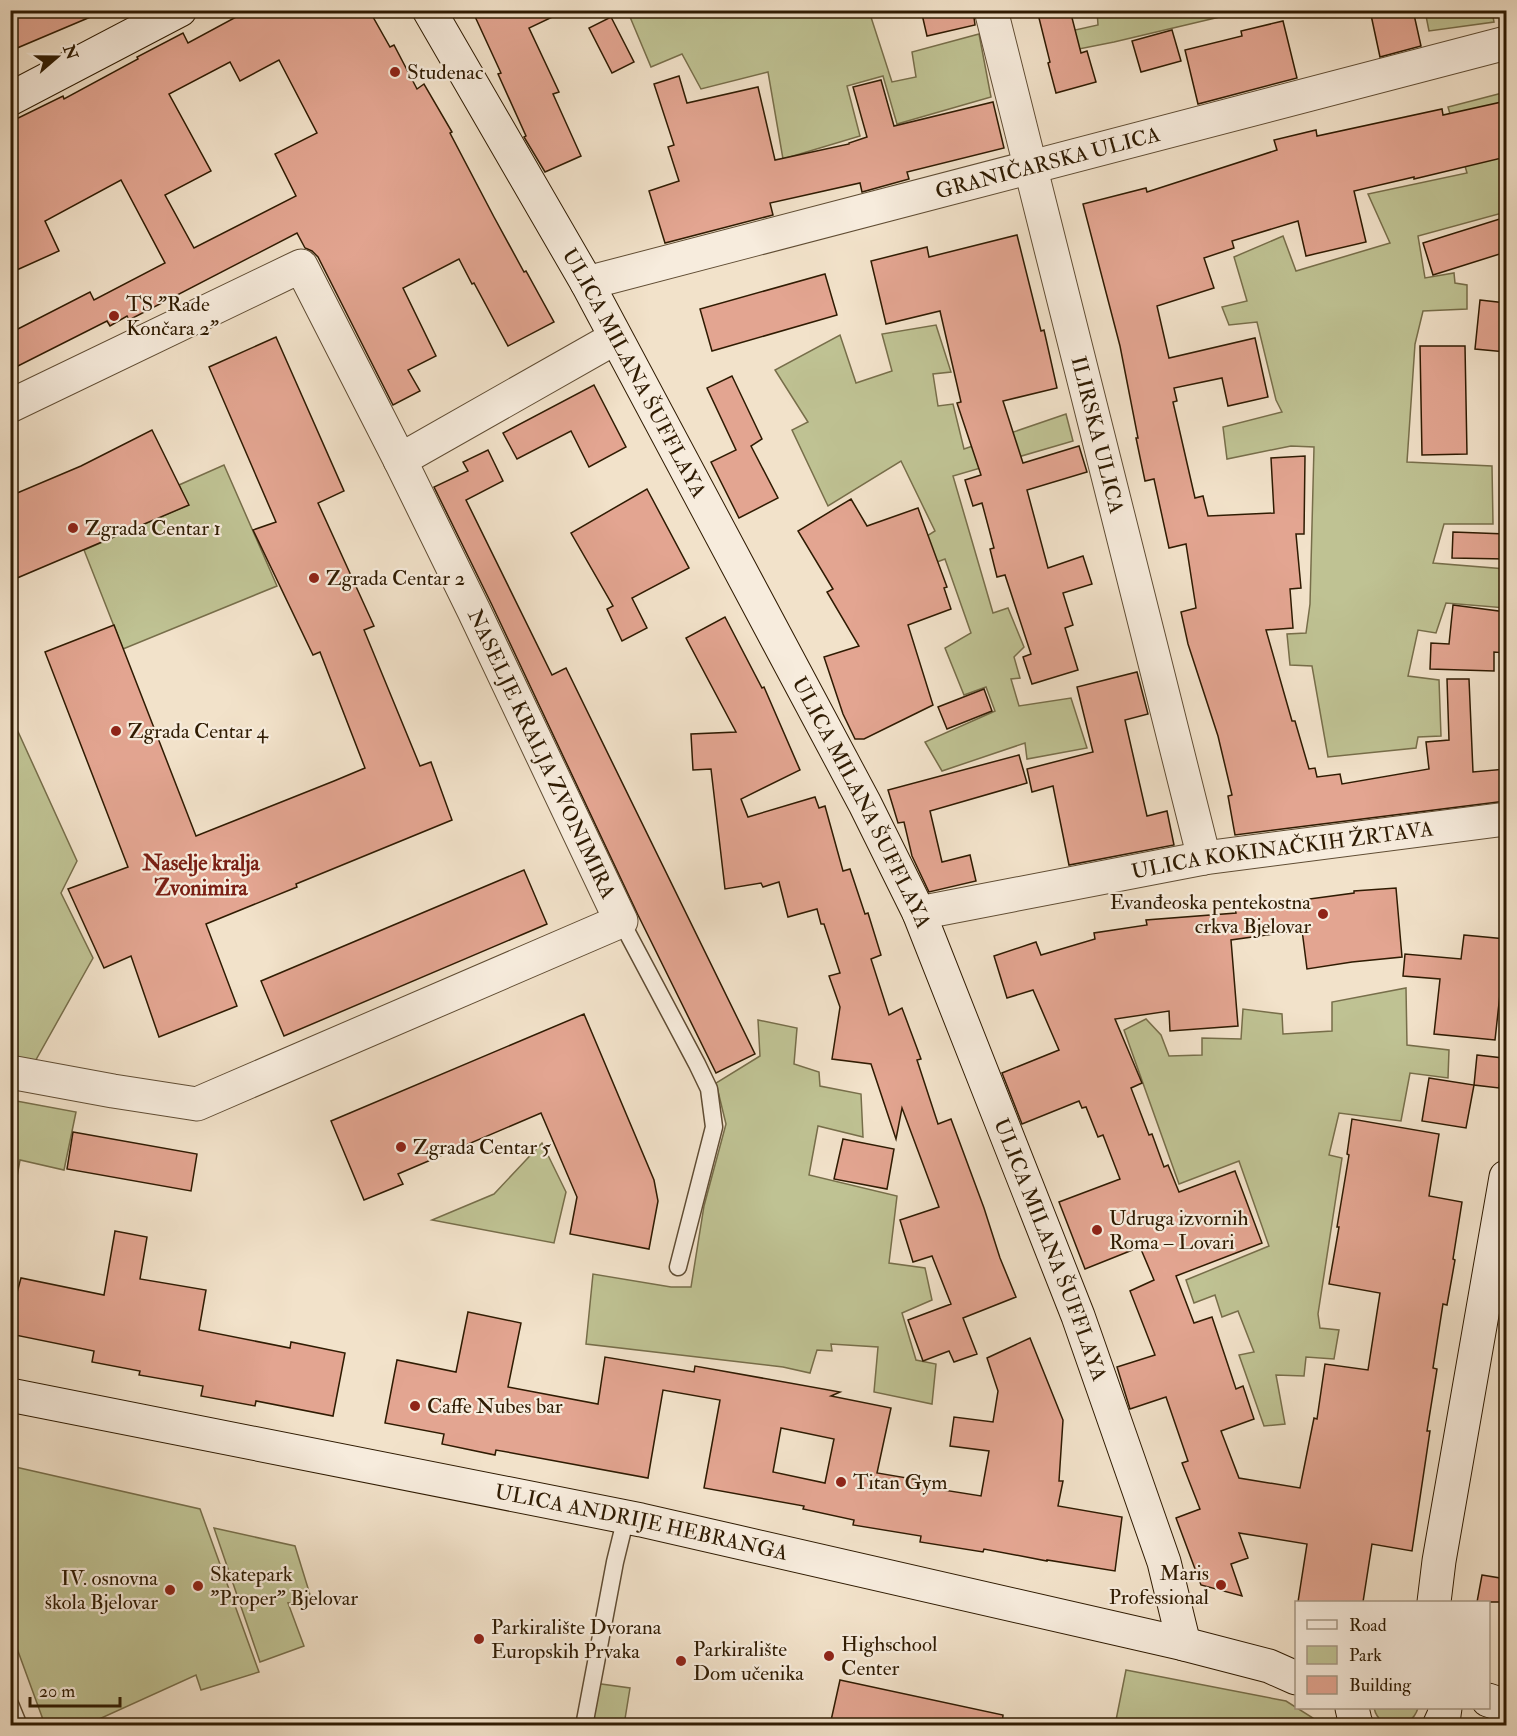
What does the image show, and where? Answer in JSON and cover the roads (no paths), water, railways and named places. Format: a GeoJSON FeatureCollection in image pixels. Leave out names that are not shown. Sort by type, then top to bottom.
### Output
{"type":"FeatureCollection","features":[{"type":"Feature","properties":{"kind":"street"},"geometry":{"type":"LineString","coordinates":[[10,99],[180,10]]}},
{"type":"Feature","properties":{"kind":"street","name":"ULICA MILANA ŠUFFLAYA"},"geometry":{"type":"LineString","coordinates":[[429,10],[587,283],[865,804],[919,913],[1075,1307],[1164,1562],[1184,1644]]}},
{"type":"Feature","properties":{"kind":"street","name":"ILIRSKA ULICA"},"geometry":{"type":"LineString","coordinates":[[991,10],[1204,858]]}},
{"type":"Feature","properties":{"kind":"street","name":"GRANIČARSKA ULICA"},"geometry":{"type":"LineString","coordinates":[[587,283],[1506,44]]}},
{"type":"Feature","properties":{"kind":"street","name":"NASELJE KRALJA ZVONIMIRA"},"geometry":{"type":"LineString","coordinates":[[10,406],[301,266],[474,611],[621,921],[197,1104],[10,1072]]}},
{"type":"Feature","properties":{"kind":"street"},"geometry":{"type":"LineString","coordinates":[[400,460],[615,338]]}},
{"type":"Feature","properties":{"kind":"street","name":"ULICA KOKINAČKIH ŽRTAVA"},"geometry":{"type":"LineString","coordinates":[[919,913],[1204,858],[1506,819]]}},
{"type":"Feature","properties":{"kind":"street"},"geometry":{"type":"LineString","coordinates":[[1434,1601],[1438,1561],[1505,1192]]}},
{"type":"Feature","properties":{"kind":"street","name":"ULICA ANDRIJE HEBRANGA"},"geometry":{"type":"LineString","coordinates":[[10,1395],[626,1517],[1184,1644],[1287,1670]]}},
{"type":"Feature","properties":{"kind":"street"},"geometry":{"type":"LineString","coordinates":[[1422,1601],[1438,1561]]}},
{"type":"Feature","properties":{"kind":"street"},"geometry":{"type":"LineString","coordinates":[[1490,1702],[1506,1706]]}},
{"type":"Feature","properties":{"kind":"street"},"geometry":{"type":"LineString","coordinates":[[1439,1725],[1445,1709]]}},
{"type":"Feature","properties":{"kind":"street"},"geometry":{"type":"LineString","coordinates":[[1494,1725],[1506,1724]]}},
{"type":"Feature","properties":{"kind":"lane","name":"NASELJE KRALJA ZVONIMIRA"},"geometry":{"type":"LineString","coordinates":[[621,921],[709,1089],[714,1127],[678,1267]]}},
{"type":"Feature","properties":{"kind":"lane"},"geometry":{"type":"LineString","coordinates":[[584,1725],[615,1562],[626,1517]]}},
{"type":"Feature","properties":{"kind":"lane"},"geometry":{"type":"LineString","coordinates":[[10,1704],[19,1725]]}},
{"type":"Feature","properties":{"kind":"place","name":"Studenac"},"geometry":{"type":"Point","coordinates":[395,72]}},
{"type":"Feature","properties":{"kind":"place","name":"TS \"Rade Končara 2\""},"geometry":{"type":"Point","coordinates":[114,316]}},
{"type":"Feature","properties":{"kind":"place","name":"Zgrada Centar 1"},"geometry":{"type":"Point","coordinates":[73,528]}},
{"type":"Feature","properties":{"kind":"place","name":"Zgrada Centar 2"},"geometry":{"type":"Point","coordinates":[314,578]}},
{"type":"Feature","properties":{"kind":"place","name":"Zgrada Centar 4"},"geometry":{"type":"Point","coordinates":[116,731]}},
{"type":"Feature","properties":{"kind":"place","name":"Evanđeoska pentekostna crkva Bjelovar"},"geometry":{"type":"Point","coordinates":[1323,914]}},
{"type":"Feature","properties":{"kind":"place","name":"Zgrada Centar 5"},"geometry":{"type":"Point","coordinates":[401,1147]}},
{"type":"Feature","properties":{"kind":"place","name":"Udruga izvornih Roma – Lovari"},"geometry":{"type":"Point","coordinates":[1097,1230]}},
{"type":"Feature","properties":{"kind":"place","name":"Caffe Nubes bar"},"geometry":{"type":"Point","coordinates":[415,1406]}},
{"type":"Feature","properties":{"kind":"place","name":"Titan Gym"},"geometry":{"type":"Point","coordinates":[841,1482]}},
{"type":"Feature","properties":{"kind":"place","name":"Maris Professional"},"geometry":{"type":"Point","coordinates":[1221,1585]}},
{"type":"Feature","properties":{"kind":"place","name":"Skatepark \"Proper\" Bjelovar"},"geometry":{"type":"Point","coordinates":[198,1586]}},
{"type":"Feature","properties":{"kind":"place","name":"IV. osnovna škola Bjelovar"},"geometry":{"type":"Point","coordinates":[170,1590]}},
{"type":"Feature","properties":{"kind":"place","name":"Parkiralište Dvorana Europskih Prvaka"},"geometry":{"type":"Point","coordinates":[479,1639]}},
{"type":"Feature","properties":{"kind":"place","name":"Highschool Center"},"geometry":{"type":"Point","coordinates":[829,1656]}},
{"type":"Feature","properties":{"kind":"place","name":"Parkiralište Dom učenika"},"geometry":{"type":"Point","coordinates":[681,1661]}},
{"type":"Feature","properties":{"kind":"district","name":"Naselje kralja Zvonimira"},"geometry":{"type":"Point","coordinates":[201,874]}}]}
